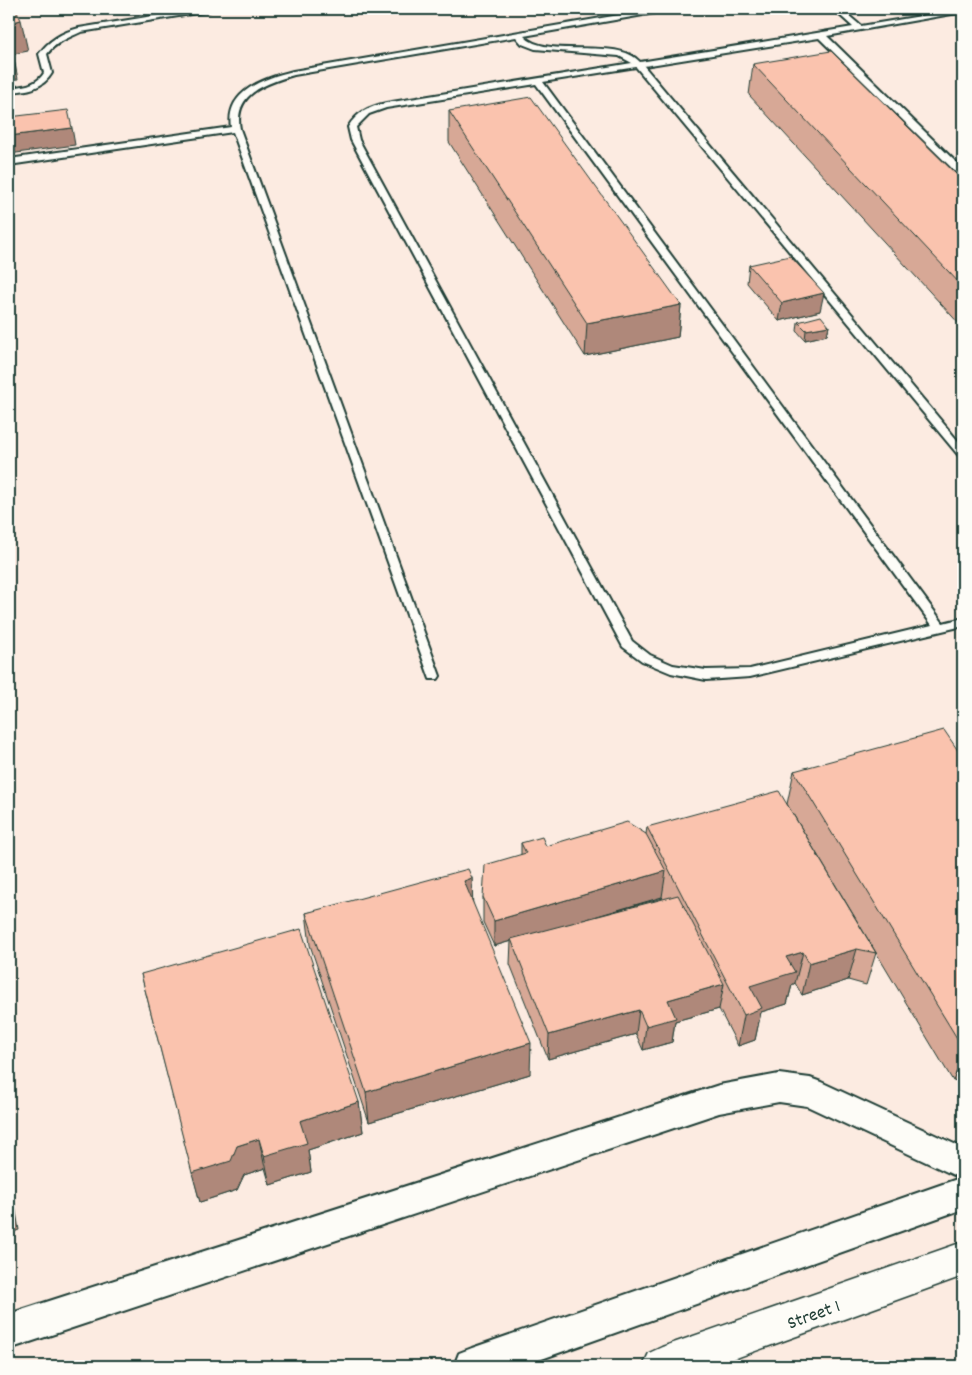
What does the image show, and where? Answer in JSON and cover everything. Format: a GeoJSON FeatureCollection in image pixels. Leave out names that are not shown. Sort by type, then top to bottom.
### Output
{"type":"FeatureCollection","features":[{"type":"Feature","properties":{"kind":"street"},"geometry":{"type":"LineString","coordinates":[[9,1332],[720,1100],[779,1088],[810,1092],[963,1164]]}},
{"type":"Feature","properties":{"kind":"street"},"geometry":{"type":"LineString","coordinates":[[472,1366],[963,1193]]}},
{"type":"Feature","properties":{"kind":"street","name":"Street 1"},"geometry":{"type":"LineString","coordinates":[[662,1366],[963,1259]]}},
{"type":"Feature","properties":{"kind":"lane"},"geometry":{"type":"LineString","coordinates":[[9,90],[32,86],[44,80],[48,73],[43,54],[57,40],[71,33],[88,28],[209,9]]}},
{"type":"Feature","properties":{"kind":"lane"},"geometry":{"type":"LineString","coordinates":[[434,676],[236,129],[235,114],[243,96],[263,82],[292,73],[666,9]]}},
{"type":"Feature","properties":{"kind":"lane"},"geometry":{"type":"LineString","coordinates":[[837,9],[860,28]]}},
{"type":"Feature","properties":{"kind":"lane"},"geometry":{"type":"LineString","coordinates":[[963,10],[375,108],[356,117],[352,127],[356,140],[627,644],[646,658],[671,669],[706,675],[750,673],[963,622]]}},
{"type":"Feature","properties":{"kind":"lane"},"geometry":{"type":"LineString","coordinates":[[518,34],[525,42],[534,47],[622,54],[639,65],[963,454]]}},
{"type":"Feature","properties":{"kind":"lane"},"geometry":{"type":"LineString","coordinates":[[821,35],[963,174]]}},
{"type":"Feature","properties":{"kind":"lane"},"geometry":{"type":"LineString","coordinates":[[538,81],[940,628]]}},
{"type":"Feature","properties":{"kind":"lane"},"geometry":{"type":"LineString","coordinates":[[9,162],[236,129]]}},
{"type":"Feature","properties":{"kind":"shaded area"},"geometry":{"type":"Polygon","coordinates":[[[9,9],[963,9],[963,1366],[9,1366],[9,9]]]}},
{"type":"Feature","properties":{"kind":"building"},"geometry":{"type":"Polygon","coordinates":[[[9,9],[16,9],[21,20],[9,23],[9,9]]]}},
{"type":"Feature","properties":{"kind":"building"},"geometry":{"type":"Polygon","coordinates":[[[831,51],[963,181],[963,287],[753,64],[831,51]]]}},
{"type":"Feature","properties":{"kind":"building"},"geometry":{"type":"Polygon","coordinates":[[[531,97],[681,305],[587,323],[449,111],[531,97]]]}},
{"type":"Feature","properties":{"kind":"building"},"geometry":{"type":"Polygon","coordinates":[[[68,110],[72,128],[9,136],[9,117],[68,110]]]}},
{"type":"Feature","properties":{"kind":"building"},"geometry":{"type":"Polygon","coordinates":[[[790,256],[824,293],[782,303],[749,265],[790,256]]]}},
{"type":"Feature","properties":{"kind":"building"},"geometry":{"type":"Polygon","coordinates":[[[821,316],[829,326],[806,330],[798,322],[821,316]]]}},
{"type":"Feature","properties":{"kind":"building"},"geometry":{"type":"Polygon","coordinates":[[[944,730],[963,758],[963,1048],[794,771],[944,730]]]}},
{"type":"Feature","properties":{"kind":"building"},"geometry":{"type":"Polygon","coordinates":[[[779,791],[876,953],[857,949],[809,963],[803,952],[786,957],[795,972],[750,986],[762,1008],[744,1015],[647,827],[779,791]]]}},
{"type":"Feature","properties":{"kind":"building"},"geometry":{"type":"Polygon","coordinates":[[[627,822],[646,834],[666,871],[494,921],[483,897],[485,865],[526,853],[521,843],[542,837],[546,846],[627,822]]]}},
{"type":"Feature","properties":{"kind":"building"},"geometry":{"type":"Polygon","coordinates":[[[468,869],[472,878],[464,881],[531,1043],[366,1092],[306,913],[468,869]]]}},
{"type":"Feature","properties":{"kind":"building"},"geometry":{"type":"Polygon","coordinates":[[[678,895],[724,984],[668,1000],[676,1018],[646,1026],[639,1010],[549,1035],[511,939],[678,895]]]}},
{"type":"Feature","properties":{"kind":"building"},"geometry":{"type":"Polygon","coordinates":[[[301,929],[359,1102],[300,1121],[307,1143],[264,1156],[259,1139],[237,1146],[231,1161],[192,1173],[141,974],[301,929]]]}}]}
